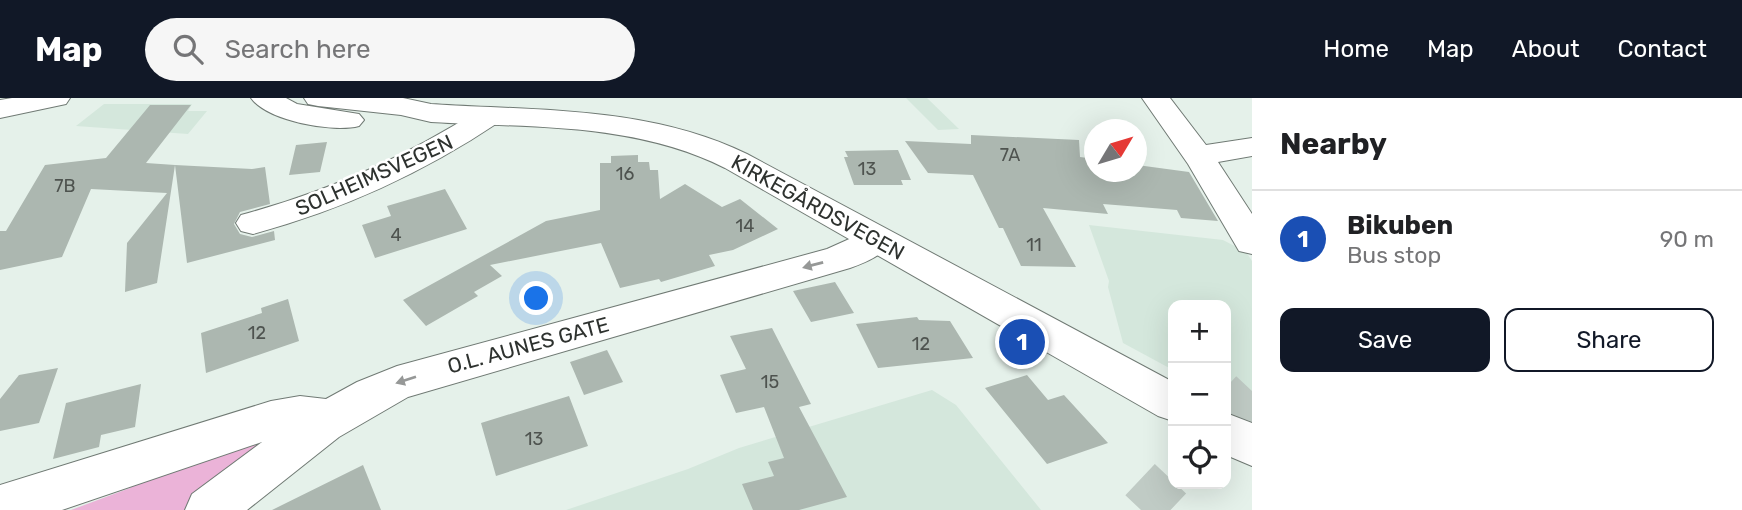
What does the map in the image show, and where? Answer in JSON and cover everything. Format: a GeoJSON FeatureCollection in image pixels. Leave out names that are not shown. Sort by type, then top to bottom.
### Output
{"type":"FeatureCollection","features":[{"type":"Feature","properties":{"kind":"street"},"geometry":{"type":"LineString","coordinates":[[0,108],[56,98]]}},
{"type":"Feature","properties":{"kind":"street","name":"KIRKEGÅRDSVEGEN"},"geometry":{"type":"LineString","coordinates":[[265,98],[290,112],[322,118],[399,120],[431,113]]}},
{"type":"Feature","properties":{"kind":"street","name":"KIRKEGÅRDSVEGEN"},"geometry":{"type":"LineString","coordinates":[[318,98],[401,106],[431,113],[616,124],[675,136],[736,160],[1168,400]]}},
{"type":"Feature","properties":{"kind":"street"},"geometry":{"type":"LineString","coordinates":[[1156,98],[1198,156],[1252,243]]}},
{"type":"Feature","properties":{"kind":"street","name":"SOLHEIMSVEGEN"},"geometry":{"type":"LineString","coordinates":[[253,223],[332,198],[453,140],[489,116]]}},
{"type":"Feature","properties":{"kind":"street"},"geometry":{"type":"LineString","coordinates":[[1198,156],[1252,147]]}},
{"type":"Feature","properties":{"kind":"street","name":"O.L. AUNES GATE"},"geometry":{"type":"LineString","coordinates":[[209,510],[331,418],[363,397],[397,383],[836,259],[856,252],[876,239]]}},
{"type":"Feature","properties":{"kind":"street"},"geometry":{"type":"LineString","coordinates":[[0,508],[271,420],[300,415],[331,418]]}},
{"type":"Feature","properties":{"kind":"street"},"geometry":{"type":"LineString","coordinates":[[1231,435],[1252,446]]}},
{"type":"Feature","properties":{"kind":"shaded area"},"geometry":{"type":"Polygon","coordinates":[[[906,98],[927,98],[959,129],[938,130],[906,98]]]}},
{"type":"Feature","properties":{"kind":"shaded area"},"geometry":{"type":"Polygon","coordinates":[[[104,104],[192,104],[188,111],[207,111],[188,134],[76,126],[104,104]]]}},
{"type":"Feature","properties":{"kind":"shaded area"},"geometry":{"type":"Polygon","coordinates":[[[1089,225],[1223,240],[1246,252],[1252,261],[1252,412],[1231,401],[1231,300],[1168,300],[1168,367],[1123,343],[1108,287],[1109,281],[1089,225]]]}},
{"type":"Feature","properties":{"kind":"shaded area"},"geometry":{"type":"Polygon","coordinates":[[[932,390],[956,405],[1041,510],[566,510],[688,469],[739,448],[932,390]]]}},
{"type":"Feature","properties":{"kind":"shaded area"},"geometry":{"type":"Polygon","coordinates":[[[285,428],[184,510],[71,510],[130,488],[149,469],[285,428]]]}},
{"type":"Feature","properties":{"kind":"building"},"geometry":{"type":"Polygon","coordinates":[[[150,105],[191,105],[146,163],[175,165],[157,283],[125,292],[127,243],[167,193],[91,189],[62,257],[0,270],[0,231],[6,231],[45,165],[106,158],[150,105]]]}},
{"type":"Feature","properties":{"kind":"building"},"geometry":{"type":"Polygon","coordinates":[[[971,135],[1079,140],[1080,157],[1084,158],[1084,182],[1147,182],[1147,166],[1189,172],[1218,221],[1181,218],[1177,210],[1103,204],[1108,214],[1043,208],[1076,267],[1021,266],[973,175],[928,173],[905,141],[971,144],[971,135]]]}},
{"type":"Feature","properties":{"kind":"building"},"geometry":{"type":"Polygon","coordinates":[[[327,142],[320,172],[289,175],[296,145],[327,142]]]}},
{"type":"Feature","properties":{"kind":"building"},"geometry":{"type":"Polygon","coordinates":[[[898,150],[911,180],[901,180],[903,185],[854,185],[844,157],[848,157],[845,151],[898,150]]]}},
{"type":"Feature","properties":{"kind":"building"},"geometry":{"type":"Polygon","coordinates":[[[638,155],[638,162],[649,162],[650,170],[658,170],[660,199],[685,184],[722,207],[740,199],[778,229],[733,250],[709,255],[715,266],[661,282],[659,279],[620,288],[601,243],[490,265],[502,276],[474,292],[478,296],[426,326],[403,300],[546,221],[600,210],[600,163],[611,163],[611,156],[638,155]]]}},
{"type":"Feature","properties":{"kind":"building"},"geometry":{"type":"Polygon","coordinates":[[[175,165],[252,169],[265,167],[270,204],[240,212],[234,224],[240,234],[252,237],[274,231],[275,240],[187,263],[175,165]]]}},
{"type":"Feature","properties":{"kind":"building"},"geometry":{"type":"Polygon","coordinates":[[[445,189],[467,229],[375,258],[362,225],[391,216],[387,206],[445,189]]]}},
{"type":"Feature","properties":{"kind":"building"},"geometry":{"type":"Polygon","coordinates":[[[835,282],[854,313],[811,322],[793,291],[835,282]]]}},
{"type":"Feature","properties":{"kind":"building"},"geometry":{"type":"Polygon","coordinates":[[[288,299],[299,341],[206,373],[201,333],[262,313],[261,308],[288,299]]]}},
{"type":"Feature","properties":{"kind":"building"},"geometry":{"type":"Polygon","coordinates":[[[917,317],[919,320],[950,321],[973,358],[878,368],[856,324],[917,317]]]}},
{"type":"Feature","properties":{"kind":"building"},"geometry":{"type":"Polygon","coordinates":[[[772,328],[811,404],[799,407],[847,497],[799,510],[753,510],[742,484],[774,476],[768,462],[784,458],[764,407],[736,413],[720,375],[746,369],[730,336],[772,328]]]}},
{"type":"Feature","properties":{"kind":"building"},"geometry":{"type":"Polygon","coordinates":[[[607,350],[623,382],[584,395],[570,362],[607,350]]]}},
{"type":"Feature","properties":{"kind":"building"},"geometry":{"type":"Polygon","coordinates":[[[58,368],[39,423],[0,431],[0,399],[19,375],[58,368]]]}},
{"type":"Feature","properties":{"kind":"building"},"geometry":{"type":"Polygon","coordinates":[[[1027,375],[1048,400],[1064,395],[1108,443],[1047,464],[985,388],[1027,375]]]}},
{"type":"Feature","properties":{"kind":"building"},"geometry":{"type":"Polygon","coordinates":[[[141,384],[135,427],[101,435],[99,447],[53,459],[66,403],[141,384]]]}},
{"type":"Feature","properties":{"kind":"building"},"geometry":{"type":"Polygon","coordinates":[[[569,396],[588,446],[496,476],[481,423],[569,396]]]}},
{"type":"Feature","properties":{"kind":"building"},"geometry":{"type":"Polygon","coordinates":[[[363,465],[381,510],[272,510],[363,465]]]}},
{"type":"Feature","properties":{"kind":"tunnel"},"geometry":{"type":"LineString","coordinates":[[1231,414],[1252,391]]}},
{"type":"Feature","properties":{"kind":"tunnel"},"geometry":{"type":"LineString","coordinates":[[1141,510],[1168,481]]}},
{"type":"Feature","properties":{"kind":"place","name":"Bikuben"},"geometry":{"type":"Point","coordinates":[1022,342]}}]}
